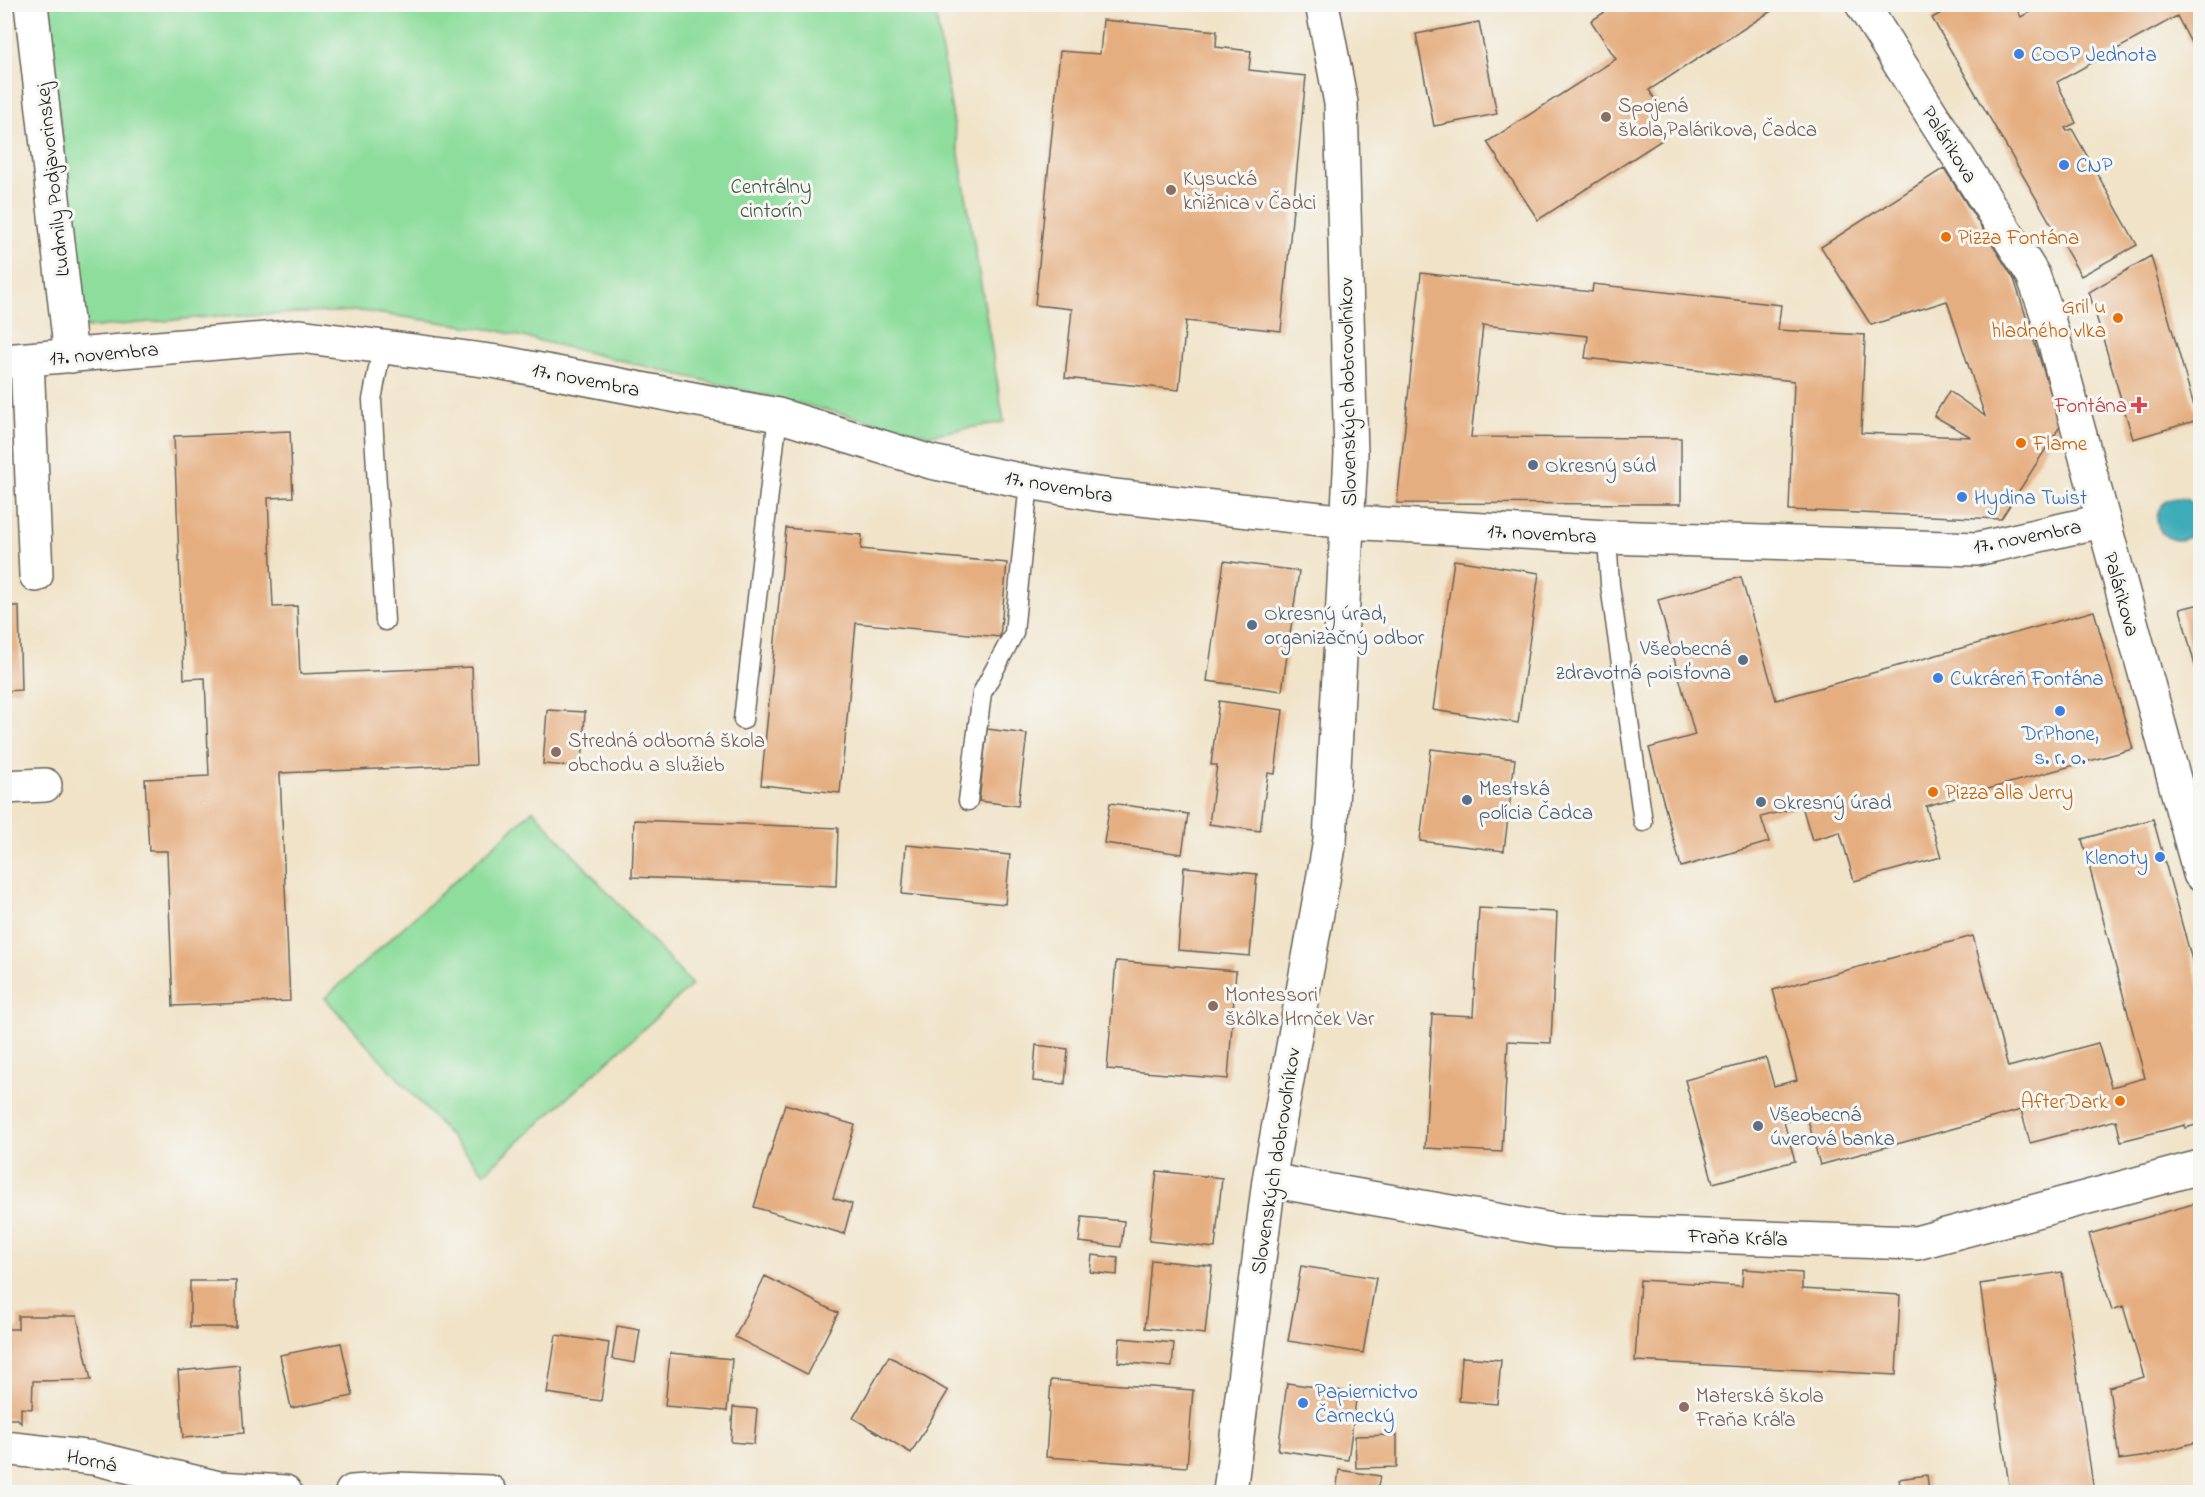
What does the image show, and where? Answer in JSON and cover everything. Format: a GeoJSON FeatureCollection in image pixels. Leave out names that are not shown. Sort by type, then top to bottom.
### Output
{"type":"FeatureCollection","features":[{"type":"Feature","properties":{"kind":"street","name":"Ľudmily Podjavorinskej"},"geometry":{"type":"LineString","coordinates":[[31,4],[72,356]]}},
{"type":"Feature","properties":{"kind":"street","name":"Slovenských dobrovoľníkov"},"geometry":{"type":"LineString","coordinates":[[1230,1492],[1269,1180],[1330,841],[1351,454],[1341,104],[1322,4]]}},
{"type":"Feature","properties":{"kind":"street","name":"Palárikova"},"geometry":{"type":"LineString","coordinates":[[1862,4],[2033,275],[2046,311],[2200,874]]}},
{"type":"Feature","properties":{"kind":"street","name":"17. novembra"},"geometry":{"type":"LineString","coordinates":[[36,575],[16,360],[300,336],[498,362],[778,415],[931,462],[1096,494],[1348,522],[1607,537],[1977,549],[2102,521]]}},
{"type":"Feature","properties":{"kind":"street"},"geometry":{"type":"LineString","coordinates":[[4,787],[45,785]]}},
{"type":"Feature","properties":{"kind":"street","name":"Fraňa Kráľa"},"geometry":{"type":"LineString","coordinates":[[1269,1180],[1558,1231],[1916,1244],[2200,1167]]}},
{"type":"Feature","properties":{"kind":"street","name":"Horná"},"geometry":{"type":"LineString","coordinates":[[4,1448],[94,1458],[219,1488],[285,1492]]}},
{"type":"Feature","properties":{"kind":"street"},"geometry":{"type":"LineString","coordinates":[[352,1492],[395,1490],[490,1492]]}},
{"type":"Feature","properties":{"kind":"lane"},"geometry":{"type":"LineString","coordinates":[[382,347],[372,400],[385,621]]}},
{"type":"Feature","properties":{"kind":"lane"},"geometry":{"type":"LineString","coordinates":[[743,720],[778,415]]}},
{"type":"Feature","properties":{"kind":"lane"},"geometry":{"type":"LineString","coordinates":[[968,801],[982,693],[1014,633],[1029,482]]}},
{"type":"Feature","properties":{"kind":"lane"},"geometry":{"type":"LineString","coordinates":[[1607,537],[1612,597],[1643,822]]}},
{"type":"Feature","properties":{"kind":"green space","name":"Centrálny cintorín"},"geometry":{"type":"Polygon","coordinates":[[[45,5],[934,5],[1004,422],[929,435],[495,330],[361,311],[218,316],[86,328],[45,5]]]}},
{"type":"Feature","properties":{"kind":"green space"},"geometry":{"type":"Polygon","coordinates":[[[533,810],[692,985],[484,1173],[325,998],[533,810]]]}},
{"type":"Feature","properties":{"kind":"water"},"geometry":{"type":"Polygon","coordinates":[[[2178,498],[2186,499],[2193,504],[2198,511],[2198,527],[2193,534],[2186,539],[2178,540],[2170,539],[2163,534],[2158,527],[2157,519],[2158,511],[2163,504],[2170,499],[2178,498]]]}},
{"type":"Feature","properties":{"kind":"building"},"geometry":{"type":"Polygon","coordinates":[[[1617,4],[1782,4],[1649,90],[1661,109],[1650,116],[1665,138],[1538,220],[1487,142],[1616,59],[1591,21],[1617,4]]]}},
{"type":"Feature","properties":{"kind":"building"},"geometry":{"type":"Polygon","coordinates":[[[1957,4],[2014,4],[2021,17],[2044,4],[2200,4],[2200,60],[2177,16],[2057,82],[2076,123],[2065,128],[2067,131],[2072,129],[2137,245],[2081,276],[1932,18],[1957,4]]]}},
{"type":"Feature","properties":{"kind":"building","name":"Kysucká knižnica v Čadci"},"geometry":{"type":"Polygon","coordinates":[[[1103,20],[1217,31],[1216,47],[1251,51],[1249,70],[1306,76],[1281,331],[1186,321],[1179,390],[1065,378],[1072,309],[1035,305],[1060,51],[1100,54],[1103,20]]]}},
{"type":"Feature","properties":{"kind":"building"},"geometry":{"type":"Polygon","coordinates":[[[1479,22],[1497,114],[1434,126],[1416,34],[1479,22]]]}},
{"type":"Feature","properties":{"kind":"building"},"geometry":{"type":"Polygon","coordinates":[[[1944,168],[2014,279],[2061,425],[2001,519],[1789,510],[1794,381],[1585,358],[1588,336],[1483,325],[1471,437],[1681,438],[1681,504],[1397,503],[1421,273],[1592,292],[1593,284],[1781,305],[1778,330],[1865,335],[1861,433],[1971,437],[1934,416],[1949,391],[1985,416],[1947,301],[1871,325],[1821,247],[1944,168]]]}},
{"type":"Feature","properties":{"kind":"building"},"geometry":{"type":"Polygon","coordinates":[[[2151,256],[2198,420],[2133,439],[2089,292],[2151,256]]]}},
{"type":"Feature","properties":{"kind":"building"},"geometry":{"type":"Polygon","coordinates":[[[290,431],[293,497],[268,498],[273,607],[297,606],[300,674],[472,667],[476,765],[280,773],[290,1001],[173,1006],[167,851],[149,851],[145,779],[209,776],[205,678],[184,679],[174,436],[290,431]]]}},
{"type":"Feature","properties":{"kind":"building"},"geometry":{"type":"Polygon","coordinates":[[[786,528],[862,535],[861,549],[1007,563],[1000,637],[856,623],[840,793],[761,785],[786,528]]]}},
{"type":"Feature","properties":{"kind":"building"},"geometry":{"type":"Polygon","coordinates":[[[1454,560],[1539,573],[1518,723],[1433,710],[1454,560]]]}},
{"type":"Feature","properties":{"kind":"building"},"geometry":{"type":"Polygon","coordinates":[[[1224,561],[1299,571],[1282,691],[1207,681],[1224,561]]]}},
{"type":"Feature","properties":{"kind":"building"},"geometry":{"type":"Polygon","coordinates":[[[1741,577],[1776,700],[2094,611],[2133,749],[1926,806],[1941,857],[1854,881],[1840,832],[1812,840],[1802,806],[1761,817],[1769,842],[1681,867],[1649,748],[1695,735],[1658,600],[1741,577]]]}},
{"type":"Feature","properties":{"kind":"building"},"geometry":{"type":"Polygon","coordinates":[[[2200,604],[2200,685],[2180,609],[2200,604]]]}},
{"type":"Feature","properties":{"kind":"building"},"geometry":{"type":"Polygon","coordinates":[[[4,606],[19,606],[21,690],[4,691],[4,606]]]}},
{"type":"Feature","properties":{"kind":"building"},"geometry":{"type":"Polygon","coordinates":[[[1219,701],[1283,710],[1275,774],[1268,773],[1260,831],[1209,824],[1217,765],[1211,765],[1219,701]]]}},
{"type":"Feature","properties":{"kind":"building"},"geometry":{"type":"Polygon","coordinates":[[[547,710],[585,712],[582,767],[543,764],[547,710]]]}},
{"type":"Feature","properties":{"kind":"building"},"geometry":{"type":"Polygon","coordinates":[[[987,729],[1027,734],[1018,806],[979,801],[987,729]]]}},
{"type":"Feature","properties":{"kind":"building","name":"Mestská polícia Čadca"},"geometry":{"type":"Polygon","coordinates":[[[1431,749],[1515,759],[1504,851],[1420,841],[1431,749]]]}},
{"type":"Feature","properties":{"kind":"building"},"geometry":{"type":"Polygon","coordinates":[[[1110,803],[1188,814],[1182,854],[1104,843],[1110,803]]]}},
{"type":"Feature","properties":{"kind":"building"},"geometry":{"type":"Polygon","coordinates":[[[2153,819],[2200,989],[2200,1124],[2185,1128],[2185,1125],[2121,1141],[2116,1120],[2030,1143],[2021,1110],[1820,1165],[1807,1116],[1784,1122],[1795,1161],[1713,1183],[1685,1080],[1766,1058],[1774,1086],[1797,1080],[1773,990],[1973,936],[2008,1067],[2098,1043],[2111,1087],[2145,1078],[2082,839],[2153,819]]]}},
{"type":"Feature","properties":{"kind":"building"},"geometry":{"type":"Polygon","coordinates":[[[634,820],[838,828],[836,886],[632,877],[634,820]]]}},
{"type":"Feature","properties":{"kind":"building"},"geometry":{"type":"Polygon","coordinates":[[[906,845],[1010,855],[1005,904],[902,894],[906,845]]]}},
{"type":"Feature","properties":{"kind":"building"},"geometry":{"type":"Polygon","coordinates":[[[1184,867],[1257,874],[1250,956],[1178,950],[1184,867]]]}},
{"type":"Feature","properties":{"kind":"building"},"geometry":{"type":"Polygon","coordinates":[[[1479,908],[1557,912],[1551,1043],[1508,1041],[1502,1152],[1425,1148],[1432,1014],[1473,1016],[1479,908]]]}},
{"type":"Feature","properties":{"kind":"building"},"geometry":{"type":"Polygon","coordinates":[[[1116,961],[1236,971],[1228,1079],[1107,1069],[1116,961]]]}},
{"type":"Feature","properties":{"kind":"building"},"geometry":{"type":"Polygon","coordinates":[[[1036,1045],[1068,1049],[1065,1084],[1033,1081],[1036,1045]]]}},
{"type":"Feature","properties":{"kind":"building"},"geometry":{"type":"Polygon","coordinates":[[[785,1104],[855,1125],[833,1198],[852,1204],[844,1234],[754,1207],[785,1104]]]}},
{"type":"Feature","properties":{"kind":"building"},"geometry":{"type":"Polygon","coordinates":[[[1157,1171],[1222,1178],[1215,1248],[1149,1241],[1157,1171]]]}},
{"type":"Feature","properties":{"kind":"building"},"geometry":{"type":"Polygon","coordinates":[[[2200,1202],[2200,1441],[2148,1456],[2119,1460],[2109,1387],[2144,1377],[2123,1306],[2112,1310],[2089,1234],[2200,1202]]]}},
{"type":"Feature","properties":{"kind":"building"},"geometry":{"type":"Polygon","coordinates":[[[1082,1217],[1124,1221],[1121,1247],[1079,1242],[1082,1217]]]}},
{"type":"Feature","properties":{"kind":"building"},"geometry":{"type":"Polygon","coordinates":[[[1092,1255],[1118,1258],[1117,1275],[1090,1272],[1092,1255]]]}},
{"type":"Feature","properties":{"kind":"building"},"geometry":{"type":"Polygon","coordinates":[[[1151,1260],[1212,1266],[1205,1334],[1145,1328],[1151,1260]]]}},
{"type":"Feature","properties":{"kind":"building"},"geometry":{"type":"Polygon","coordinates":[[[1301,1266],[1376,1278],[1363,1353],[1288,1341],[1301,1266]]]}},
{"type":"Feature","properties":{"kind":"building"},"geometry":{"type":"Polygon","coordinates":[[[1743,1269],[1802,1273],[1802,1289],[1900,1295],[1896,1375],[1635,1361],[1640,1280],[1742,1286],[1743,1269]]]}},
{"type":"Feature","properties":{"kind":"building"},"geometry":{"type":"Polygon","coordinates":[[[2062,1272],[2094,1492],[2010,1492],[1980,1284],[2062,1272]]]}},
{"type":"Feature","properties":{"kind":"building"},"geometry":{"type":"Polygon","coordinates":[[[765,1276],[838,1313],[807,1374],[735,1337],[765,1276]]]}},
{"type":"Feature","properties":{"kind":"building"},"geometry":{"type":"Polygon","coordinates":[[[190,1281],[236,1281],[236,1327],[190,1327],[190,1281]]]}},
{"type":"Feature","properties":{"kind":"building"},"geometry":{"type":"Polygon","coordinates":[[[18,1316],[77,1316],[91,1380],[33,1381],[32,1409],[21,1408],[21,1423],[18,1419],[4,1419],[4,1329],[18,1329],[18,1316]]]}},
{"type":"Feature","properties":{"kind":"building"},"geometry":{"type":"Polygon","coordinates":[[[617,1326],[640,1330],[635,1363],[612,1359],[617,1326]]]}},
{"type":"Feature","properties":{"kind":"building"},"geometry":{"type":"Polygon","coordinates":[[[556,1335],[609,1343],[601,1401],[547,1393],[556,1335]]]}},
{"type":"Feature","properties":{"kind":"building"},"geometry":{"type":"Polygon","coordinates":[[[1120,1338],[1174,1343],[1172,1367],[1118,1362],[1120,1338]]]}},
{"type":"Feature","properties":{"kind":"building"},"geometry":{"type":"Polygon","coordinates":[[[341,1343],[353,1396],[291,1408],[280,1355],[341,1343]]]}},
{"type":"Feature","properties":{"kind":"building"},"geometry":{"type":"Polygon","coordinates":[[[670,1353],[732,1359],[727,1411],[665,1406],[670,1353]]]}},
{"type":"Feature","properties":{"kind":"building"},"geometry":{"type":"Polygon","coordinates":[[[889,1356],[948,1391],[911,1453],[853,1418],[889,1356]]]}},
{"type":"Feature","properties":{"kind":"building"},"geometry":{"type":"Polygon","coordinates":[[[1462,1357],[1501,1360],[1497,1404],[1459,1401],[1462,1357]]]}},
{"type":"Feature","properties":{"kind":"building"},"geometry":{"type":"Polygon","coordinates":[[[239,1365],[244,1433],[183,1438],[178,1371],[239,1365]]]}},
{"type":"Feature","properties":{"kind":"building"},"geometry":{"type":"Polygon","coordinates":[[[1051,1380],[1193,1390],[1187,1467],[1046,1457],[1051,1380]]]}},
{"type":"Feature","properties":{"kind":"building"},"geometry":{"type":"Polygon","coordinates":[[[1287,1383],[1357,1393],[1348,1460],[1278,1450],[1287,1383]]]}},
{"type":"Feature","properties":{"kind":"building"},"geometry":{"type":"Polygon","coordinates":[[[733,1407],[757,1409],[754,1444],[731,1442],[733,1407]]]}},
{"type":"Feature","properties":{"kind":"building"},"geometry":{"type":"Polygon","coordinates":[[[1397,1435],[1397,1467],[1356,1468],[1355,1436],[1397,1435]]]}},
{"type":"Feature","properties":{"kind":"building"},"geometry":{"type":"Polygon","coordinates":[[[1339,1470],[1380,1476],[1377,1492],[1336,1492],[1339,1470]]]}},
{"type":"Feature","properties":{"kind":"building"},"geometry":{"type":"Polygon","coordinates":[[[1927,1475],[1929,1492],[1901,1492],[1899,1479],[1927,1475]]]}},
{"type":"Feature","properties":{"kind":"place","name":"COOP Jednota"},"geometry":{"type":"Point","coordinates":[2019,54]}},
{"type":"Feature","properties":{"kind":"place","name":"Spojená škola,Palárikova, Čadca"},"geometry":{"type":"Point","coordinates":[1606,117]}},
{"type":"Feature","properties":{"kind":"place","name":"CNP"},"geometry":{"type":"Point","coordinates":[2064,165]}},
{"type":"Feature","properties":{"kind":"place","name":"Kysucká knižnica v Čadci"},"geometry":{"type":"Point","coordinates":[1171,190]}},
{"type":"Feature","properties":{"kind":"place","name":"Pizza Fontána"},"geometry":{"type":"Point","coordinates":[1946,237]}},
{"type":"Feature","properties":{"kind":"place","name":"Gril u hladného vlka"},"geometry":{"type":"Point","coordinates":[2118,318]}},
{"type":"Feature","properties":{"kind":"place","name":"Fontána"},"geometry":{"type":"Point","coordinates":[2139,405]}},
{"type":"Feature","properties":{"kind":"place","name":"Flame"},"geometry":{"type":"Point","coordinates":[2021,443]}},
{"type":"Feature","properties":{"kind":"place","name":"Okresný súd"},"geometry":{"type":"Point","coordinates":[1533,465]}},
{"type":"Feature","properties":{"kind":"place","name":"Hydina Twist"},"geometry":{"type":"Point","coordinates":[1962,497]}},
{"type":"Feature","properties":{"kind":"place","name":"Okresný úrad, organizačný odbor"},"geometry":{"type":"Point","coordinates":[1252,625]}},
{"type":"Feature","properties":{"kind":"place","name":"Všeobecná zdravotná poisťovna"},"geometry":{"type":"Point","coordinates":[1743,660]}},
{"type":"Feature","properties":{"kind":"place","name":"Cukráreň Fontána"},"geometry":{"type":"Point","coordinates":[1938,678]}},
{"type":"Feature","properties":{"kind":"place","name":"DrPhone, s. r. o."},"geometry":{"type":"Point","coordinates":[2060,711]}},
{"type":"Feature","properties":{"kind":"place","name":"Stredná odborná škola obchodu a služieb"},"geometry":{"type":"Point","coordinates":[556,752]}},
{"type":"Feature","properties":{"kind":"place","name":"Pizza alla Jerry"},"geometry":{"type":"Point","coordinates":[1933,792]}},
{"type":"Feature","properties":{"kind":"place","name":"Mestská polícia Čadca"},"geometry":{"type":"Point","coordinates":[1467,800]}},
{"type":"Feature","properties":{"kind":"place","name":"Okresný úrad"},"geometry":{"type":"Point","coordinates":[1761,802]}},
{"type":"Feature","properties":{"kind":"place","name":"Klenoty"},"geometry":{"type":"Point","coordinates":[2160,857]}},
{"type":"Feature","properties":{"kind":"place","name":"Montessori škôlka Hrnček Var"},"geometry":{"type":"Point","coordinates":[1213,1006]}},
{"type":"Feature","properties":{"kind":"place","name":"AfterDark"},"geometry":{"type":"Point","coordinates":[2120,1101]}},
{"type":"Feature","properties":{"kind":"place","name":"Všeobecná úverová banka"},"geometry":{"type":"Point","coordinates":[1758,1126]}},
{"type":"Feature","properties":{"kind":"place","name":"Papiernictvo Čarnecký"},"geometry":{"type":"Point","coordinates":[1303,1403]}},
{"type":"Feature","properties":{"kind":"place","name":"Materská škola Fraňa Kráľa"},"geometry":{"type":"Point","coordinates":[1684,1407]}}]}
